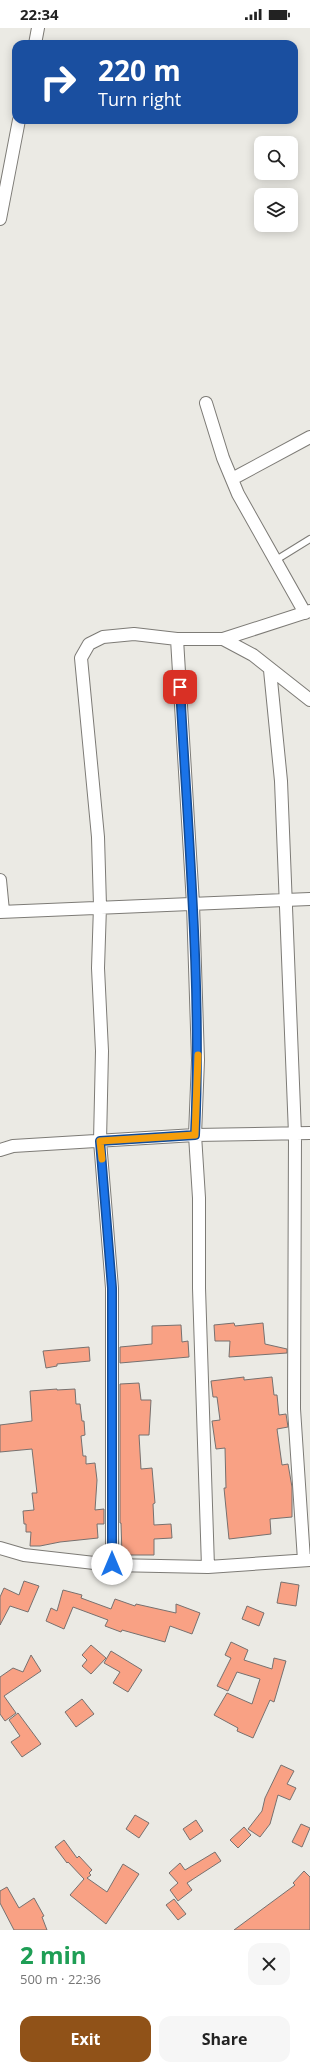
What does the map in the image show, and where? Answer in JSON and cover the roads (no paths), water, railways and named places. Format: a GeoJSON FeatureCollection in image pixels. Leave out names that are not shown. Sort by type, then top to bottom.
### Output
{"type":"FeatureCollection","features":[{"type":"Feature","properties":{"kind":"street"},"geometry":{"type":"LineString","coordinates":[[36,40],[38,28]]}},
{"type":"Feature","properties":{"kind":"street"},"geometry":{"type":"LineString","coordinates":[[0,219],[18,124]]}},
{"type":"Feature","properties":{"kind":"street"},"geometry":{"type":"LineString","coordinates":[[112,1564],[112,1288],[100,1141],[102,1051],[98,968],[100,906],[98,837],[81,658],[89,644],[103,637],[134,634],[177,639],[223,639],[308,612],[276,560],[232,479],[223,458],[206,404]]}},
{"type":"Feature","properties":{"kind":"street"},"geometry":{"type":"LineString","coordinates":[[232,479],[310,437]]}},
{"type":"Feature","properties":{"kind":"street"},"geometry":{"type":"LineString","coordinates":[[177,639],[193,904],[198,1060],[195,1135],[199,1198],[199,1288],[208,1567]]}},
{"type":"Feature","properties":{"kind":"street"},"geometry":{"type":"LineString","coordinates":[[223,639],[253,655],[270,670],[310,700]]}},
{"type":"Feature","properties":{"kind":"street"},"geometry":{"type":"LineString","coordinates":[[0,1548],[24,1555],[112,1564],[208,1567],[307,1560],[294,1409],[295,1134],[281,781],[270,670]]}},
{"type":"Feature","properties":{"kind":"street"},"geometry":{"type":"LineString","coordinates":[[0,880],[1,911],[310,899]]}},
{"type":"Feature","properties":{"kind":"street"},"geometry":{"type":"LineString","coordinates":[[0,1150],[13,1146],[195,1135],[310,1133]]}},
{"type":"Feature","properties":{"kind":"lane"},"geometry":{"type":"LineString","coordinates":[[276,560],[310,539]]}}]}
